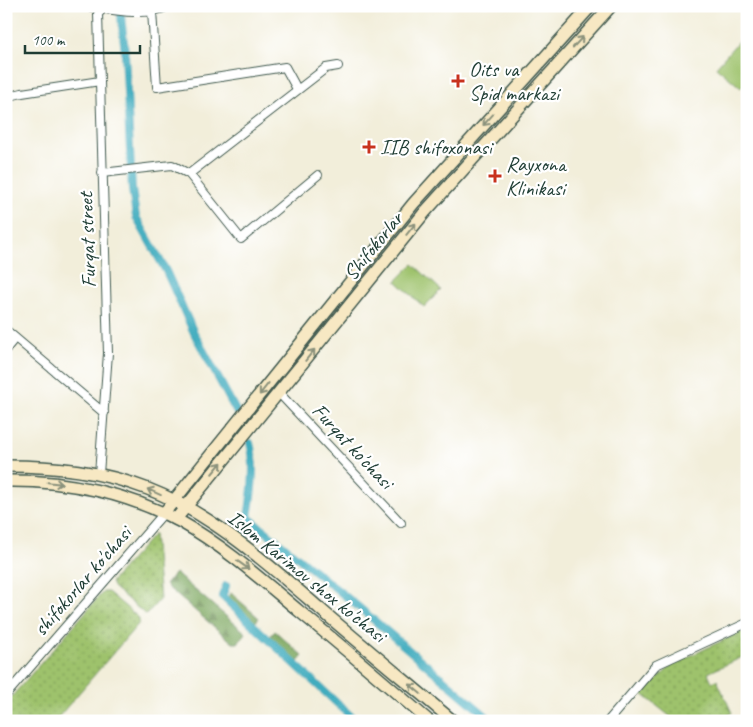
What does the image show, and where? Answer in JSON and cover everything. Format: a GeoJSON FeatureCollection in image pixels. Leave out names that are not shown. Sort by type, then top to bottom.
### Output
{"type":"FeatureCollection","features":[{"type":"Feature","properties":{"kind":"main road","name":"Shifokorlar"},"geometry":{"type":"LineString","coordinates":[[176,519],[180,504],[413,204],[591,6]]}},
{"type":"Feature","properties":{"kind":"main road","name":"Shifokorlar"},"geometry":{"type":"LineString","coordinates":[[164,514],[180,504],[279,394],[425,212],[605,8]]}},
{"type":"Feature","properties":{"kind":"main road","name":"Islom Karimov shox ko'chasi"},"geometry":{"type":"LineString","coordinates":[[6,466],[44,466],[99,474],[148,489],[180,504],[255,554],[452,721]]}},
{"type":"Feature","properties":{"kind":"main road","name":"Islom Karimov shox ko'chasi"},"geometry":{"type":"LineString","coordinates":[[6,481],[55,482],[96,490],[176,519],[251,571],[429,721]]}},
{"type":"Feature","properties":{"kind":"street"},"geometry":{"type":"LineString","coordinates":[[86,6],[137,12],[150,9],[162,10],[168,6]]}},
{"type":"Feature","properties":{"kind":"street","name":"Furqat street"},"geometry":{"type":"LineString","coordinates":[[99,474],[108,353],[98,14],[104,7]]}},
{"type":"Feature","properties":{"kind":"street"},"geometry":{"type":"LineString","coordinates":[[150,9],[157,87],[285,67],[297,89]]}},
{"type":"Feature","properties":{"kind":"street"},"geometry":{"type":"LineString","coordinates":[[189,174],[297,89],[326,68],[338,66]]}},
{"type":"Feature","properties":{"kind":"street"},"geometry":{"type":"LineString","coordinates":[[6,97],[22,92],[100,81]]}},
{"type":"Feature","properties":{"kind":"street"},"geometry":{"type":"LineString","coordinates":[[102,173],[172,165],[189,174],[240,239],[318,174]]}},
{"type":"Feature","properties":{"kind":"street"},"geometry":{"type":"LineString","coordinates":[[6,330],[104,413]]}},
{"type":"Feature","properties":{"kind":"street"},"geometry":{"type":"LineString","coordinates":[[6,349],[15,338]]}},
{"type":"Feature","properties":{"kind":"street","name":"Furqat ko'chasi"},"geometry":{"type":"LineString","coordinates":[[279,394],[400,523]]}},
{"type":"Feature","properties":{"kind":"street","name":"shifokorlar ko'chasi"},"geometry":{"type":"LineString","coordinates":[[6,695],[164,514]]}},
{"type":"Feature","properties":{"kind":"street"},"geometry":{"type":"LineString","coordinates":[[608,721],[656,665],[747,623]]}},
{"type":"Feature","properties":{"kind":"green space"},"geometry":{"type":"Polygon","coordinates":[[[747,31],[747,82],[741,88],[716,67],[747,31]]]}},
{"type":"Feature","properties":{"kind":"green space"},"geometry":{"type":"Polygon","coordinates":[[[413,264],[441,290],[424,307],[396,281],[413,264]]]}},
{"type":"Feature","properties":{"kind":"green space"},"geometry":{"type":"Polygon","coordinates":[[[154,534],[160,599],[146,615],[113,587],[111,582],[154,534]]]}},
{"type":"Feature","properties":{"kind":"green space"},"geometry":{"type":"Polygon","coordinates":[[[175,573],[246,633],[238,643],[233,643],[165,585],[175,573]]]}},
{"type":"Feature","properties":{"kind":"green space"},"geometry":{"type":"Polygon","coordinates":[[[103,592],[108,592],[139,618],[139,623],[55,721],[6,721],[6,703],[103,592]]]}},
{"type":"Feature","properties":{"kind":"green space"},"geometry":{"type":"Polygon","coordinates":[[[231,593],[259,618],[251,627],[223,602],[231,593]]]}},
{"type":"Feature","properties":{"kind":"green space"},"geometry":{"type":"Polygon","coordinates":[[[747,629],[747,655],[708,673],[712,682],[717,680],[732,713],[715,721],[676,721],[642,694],[673,664],[747,629]]]}},
{"type":"Feature","properties":{"kind":"green space"},"geometry":{"type":"Polygon","coordinates":[[[275,631],[303,656],[295,665],[267,640],[275,631]]]}},
{"type":"Feature","properties":{"kind":"waterway"},"geometry":{"type":"LineString","coordinates":[[120,6],[125,53],[132,189],[136,217],[166,271],[194,333],[236,411]]}},
{"type":"Feature","properties":{"kind":"waterway"},"geometry":{"type":"LineString","coordinates":[[244,536],[253,477],[250,443]]}},
{"type":"Feature","properties":{"kind":"waterway"},"geometry":{"type":"LineString","coordinates":[[248,517],[355,604],[492,721]]}},
{"type":"Feature","properties":{"kind":"waterway"},"geometry":{"type":"LineString","coordinates":[[226,586],[222,596],[356,721]]}},
{"type":"Feature","properties":{"kind":"place","name":"Oits va Spid markazi"},"geometry":{"type":"Point","coordinates":[458,81]}},
{"type":"Feature","properties":{"kind":"place","name":"IIB shifoxonasi"},"geometry":{"type":"Point","coordinates":[369,147]}},
{"type":"Feature","properties":{"kind":"place","name":"Rayxona Klinikasi"},"geometry":{"type":"Point","coordinates":[495,176]}}]}
